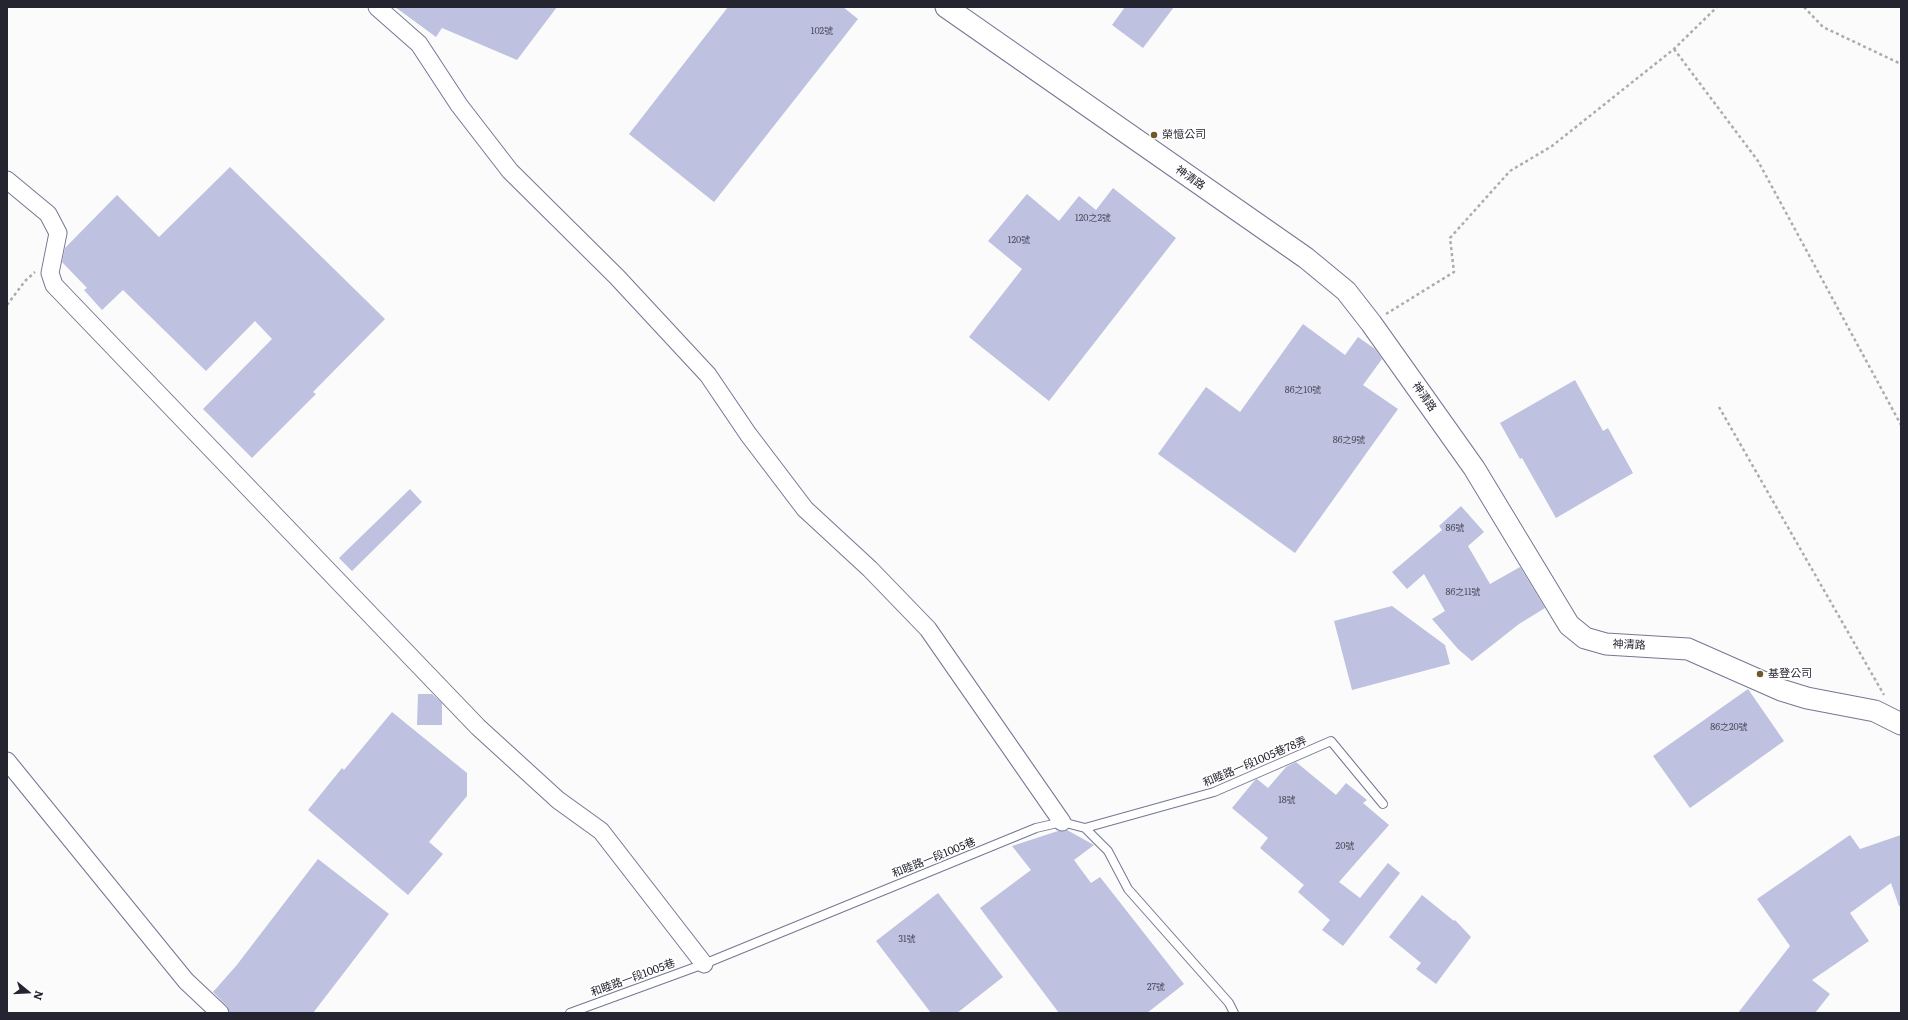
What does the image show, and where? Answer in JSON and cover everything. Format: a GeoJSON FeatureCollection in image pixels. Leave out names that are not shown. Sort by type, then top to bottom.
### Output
{"type":"FeatureCollection","features":[{"type":"Feature","properties":{"kind":"street"},"geometry":{"type":"LineString","coordinates":[[377,7],[419,44],[459,105],[510,171],[617,277],[708,375],[748,434],[805,509],[870,569],[928,628],[1062,822]]}},
{"type":"Feature","properties":{"kind":"street","name":"神清路"},"geometry":{"type":"LineString","coordinates":[[946,7],[1306,258],[1346,291],[1371,323],[1474,468],[1569,625],[1585,638],[1606,644],[1688,649],[1781,690],[1807,698],[1875,711],[1901,724]]}},
{"type":"Feature","properties":{"kind":"street"},"geometry":{"type":"LineString","coordinates":[[7,180],[48,214],[58,233],[50,274],[54,284],[478,727],[558,800],[601,831],[704,964]]}},
{"type":"Feature","properties":{"kind":"street"},"geometry":{"type":"LineString","coordinates":[[7,761],[186,981],[220,1013]]}},
{"type":"Feature","properties":{"kind":"lane","name":"和睦路一段1005巷78弄"},"geometry":{"type":"LineString","coordinates":[[1085,828],[1214,792],[1331,741],[1383,804]]}},
{"type":"Feature","properties":{"kind":"lane","name":"和睦路一段1005巷"},"geometry":{"type":"LineString","coordinates":[[570,1013],[704,964],[1036,828],[1062,822],[1085,828]]}},
{"type":"Feature","properties":{"kind":"lane"},"geometry":{"type":"LineString","coordinates":[[1085,828],[1108,851],[1128,889],[1229,1003],[1234,1013]]}},
{"type":"Feature","properties":{"kind":"path"},"geometry":{"type":"LineString","coordinates":[[1371,323],[1454,272],[1450,238],[1510,171],[1552,146],[1674,49],[1717,7]]}},
{"type":"Feature","properties":{"kind":"path"},"geometry":{"type":"LineString","coordinates":[[1804,7],[1823,26],[1901,64]]}},
{"type":"Feature","properties":{"kind":"path"},"geometry":{"type":"LineString","coordinates":[[1674,49],[1758,161],[1901,425]]}},
{"type":"Feature","properties":{"kind":"path"},"geometry":{"type":"LineString","coordinates":[[7,305],[24,281],[54,256]]}},
{"type":"Feature","properties":{"kind":"path"},"geometry":{"type":"LineString","coordinates":[[1719,407],[1880,689],[1888,700]]}},
{"type":"Feature","properties":{"kind":"building"},"geometry":{"type":"Polygon","coordinates":[[[395,7],[557,7],[517,60],[442,28],[436,37],[395,7]]]}},
{"type":"Feature","properties":{"kind":"building"},"geometry":{"type":"Polygon","coordinates":[[[728,7],[843,7],[858,19],[714,202],[629,134],[728,7]]]}},
{"type":"Feature","properties":{"kind":"building"},"geometry":{"type":"Polygon","coordinates":[[[1125,7],[1174,7],[1143,48],[1112,25],[1125,7]]]}},
{"type":"Feature","properties":{"kind":"building"},"geometry":{"type":"Polygon","coordinates":[[[230,167],[385,319],[313,392],[316,394],[252,458],[203,409],[272,339],[255,321],[206,371],[123,290],[102,310],[84,290],[87,288],[62,262],[65,248],[117,195],[159,237],[230,167]]]}},
{"type":"Feature","properties":{"kind":"building"},"geometry":{"type":"Polygon","coordinates":[[[1113,188],[1176,238],[1049,401],[969,337],[1022,269],[988,241],[1027,194],[1059,221],[1079,196],[1096,210],[1113,188]]]}},
{"type":"Feature","properties":{"kind":"building"},"geometry":{"type":"Polygon","coordinates":[[[1303,324],[1345,355],[1358,337],[1375,349],[1382,359],[1363,385],[1398,409],[1295,553],[1158,454],[1206,387],[1240,412],[1303,324]]]}},
{"type":"Feature","properties":{"kind":"building"},"geometry":{"type":"Polygon","coordinates":[[[1575,380],[1603,431],[1608,428],[1633,473],[1556,518],[1500,423],[1575,380]]]}},
{"type":"Feature","properties":{"kind":"building"},"geometry":{"type":"Polygon","coordinates":[[[410,489],[422,502],[352,571],[339,558],[410,489]]]}},
{"type":"Feature","properties":{"kind":"building"},"geometry":{"type":"Polygon","coordinates":[[[1461,506],[1484,532],[1468,546],[1490,584],[1520,567],[1545,608],[1519,624],[1472,661],[1458,649],[1432,619],[1445,611],[1424,574],[1407,589],[1392,572],[1442,530],[1439,526],[1461,506]]]}},
{"type":"Feature","properties":{"kind":"building"},"geometry":{"type":"Polygon","coordinates":[[[1392,606],[1445,645],[1450,664],[1352,690],[1334,621],[1392,606]]]}},
{"type":"Feature","properties":{"kind":"building"},"geometry":{"type":"Polygon","coordinates":[[[1748,689],[1784,741],[1690,808],[1653,756],[1748,689]]]}},
{"type":"Feature","properties":{"kind":"building"},"geometry":{"type":"Polygon","coordinates":[[[418,694],[432,694],[442,703],[442,725],[417,725],[418,694]]]}},
{"type":"Feature","properties":{"kind":"building"},"geometry":{"type":"Polygon","coordinates":[[[392,712],[467,773],[467,796],[429,842],[443,854],[408,895],[308,810],[342,768],[344,770],[392,712]]]}},
{"type":"Feature","properties":{"kind":"building"},"geometry":{"type":"Polygon","coordinates":[[[1296,762],[1336,795],[1346,783],[1367,800],[1363,803],[1389,825],[1339,882],[1360,898],[1388,863],[1400,873],[1343,946],[1322,930],[1330,920],[1298,892],[1304,885],[1260,848],[1268,838],[1232,808],[1255,780],[1257,779],[1268,788],[1286,767],[1296,762]]]}},
{"type":"Feature","properties":{"kind":"building"},"geometry":{"type":"Polygon","coordinates":[[[1067,830],[1094,845],[1074,860],[1091,883],[1100,877],[1184,984],[1147,1013],[1059,1013],[980,908],[1031,870],[1012,846],[1058,831],[1067,830]]]}},
{"type":"Feature","properties":{"kind":"building"},"geometry":{"type":"Polygon","coordinates":[[[1850,835],[1860,849],[1901,835],[1901,906],[1899,906],[1891,883],[1850,913],[1869,941],[1812,980],[1830,994],[1815,1013],[1738,1013],[1790,946],[1757,899],[1850,835]]]}},
{"type":"Feature","properties":{"kind":"building"},"geometry":{"type":"Polygon","coordinates":[[[318,859],[389,914],[313,1013],[230,1013],[227,1006],[213,992],[236,966],[318,859]]]}},
{"type":"Feature","properties":{"kind":"building"},"geometry":{"type":"Polygon","coordinates":[[[938,893],[1003,977],[957,1013],[931,1013],[876,941],[938,893]]]}},
{"type":"Feature","properties":{"kind":"building"},"geometry":{"type":"Polygon","coordinates":[[[1422,895],[1454,921],[1455,920],[1471,937],[1436,984],[1416,969],[1421,963],[1389,937],[1422,895]]]}},
{"type":"Feature","properties":{"kind":"place","name":"榮憶公司"},"geometry":{"type":"Point","coordinates":[1154,135]}},
{"type":"Feature","properties":{"kind":"place","name":"基登公司"},"geometry":{"type":"Point","coordinates":[1760,674]}}]}
